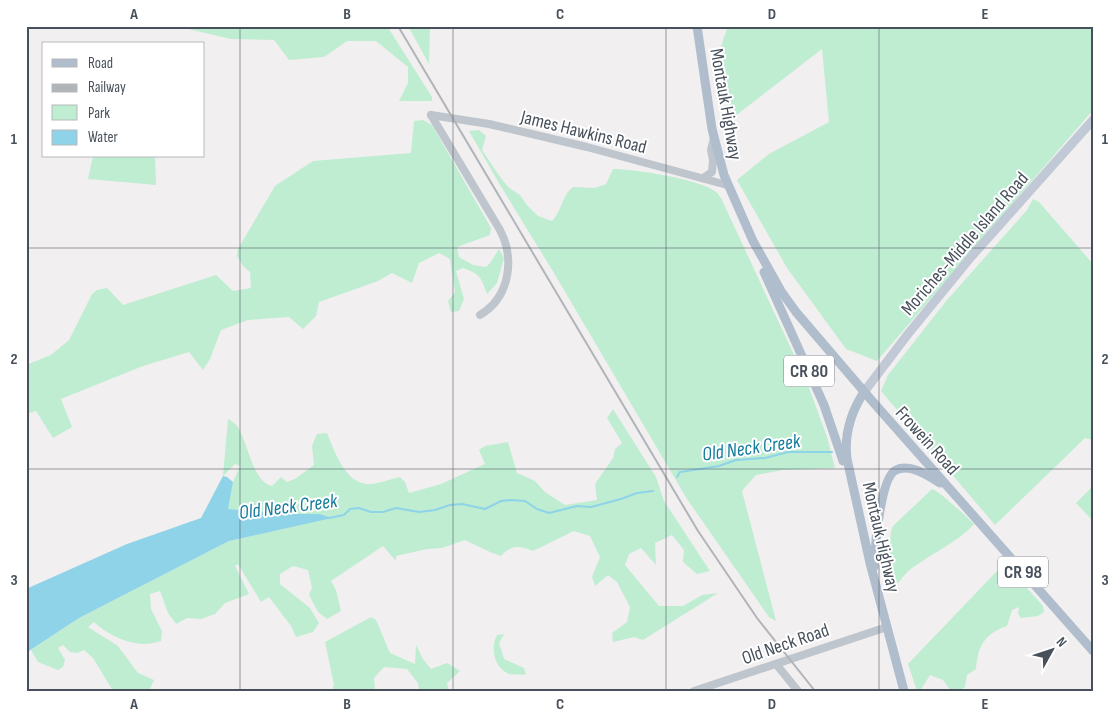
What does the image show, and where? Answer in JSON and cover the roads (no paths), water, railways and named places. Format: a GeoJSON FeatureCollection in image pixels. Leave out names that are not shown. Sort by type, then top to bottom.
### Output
{"type":"FeatureCollection","features":[{"type":"Feature","properties":{"kind":"main road","name":"Montauk Highway"},"geometry":{"type":"LineString","coordinates":[[697,26],[714,138],[727,185],[753,241]]}},
{"type":"Feature","properties":{"kind":"main road","name":"Moriches-Middle Island Road"},"geometry":{"type":"LineString","coordinates":[[864,392],[908,334],[960,271],[1093,120]]}},
{"type":"Feature","properties":{"kind":"main road","name":"Frowein Road"},"geometry":{"type":"LineString","coordinates":[[753,241],[791,306],[864,392],[1093,651]]}},
{"type":"Feature","properties":{"kind":"main road","name":"CR 80"},"geometry":{"type":"LineString","coordinates":[[753,241],[766,276],[827,412],[846,477],[857,504]]}},
{"type":"Feature","properties":{"kind":"main road","name":"Montauk Highway"},"geometry":{"type":"LineString","coordinates":[[864,392],[852,416],[846,441],[848,464],[873,575],[904,691]]}},
{"type":"Feature","properties":{"kind":"main road"},"geometry":{"type":"LineString","coordinates":[[873,575],[878,518],[893,472],[904,468],[918,471],[930,476],[953,492]]}},
{"type":"Feature","properties":{"kind":"street","name":"James Hawkins Road"},"geometry":{"type":"LineString","coordinates":[[480,315],[495,302],[504,287],[509,265],[507,250],[500,230],[431,115],[489,124],[587,147],[727,185]]}},
{"type":"Feature","properties":{"kind":"street"},"geometry":{"type":"LineString","coordinates":[[703,178],[712,172],[713,160],[711,150],[714,138]]}},
{"type":"Feature","properties":{"kind":"street","name":"Old Neck Road"},"geometry":{"type":"LineString","coordinates":[[694,691],[887,627]]}},
{"type":"Feature","properties":{"kind":"street"},"geometry":{"type":"LineString","coordinates":[[776,664],[798,691]]}},
{"type":"Feature","properties":{"kind":"water","name":"Old Neck Creek"},"geometry":{"type":"Polygon","coordinates":[[[223,476],[233,482],[228,509],[320,514],[332,518],[229,541],[79,618],[26,653],[26,589],[127,544],[201,518],[223,476]]]}},
{"type":"Feature","properties":{"kind":"waterway","name":"Old Neck Creek"},"geometry":{"type":"LineString","coordinates":[[677,477],[680,472],[719,466],[736,460],[765,458],[788,452],[832,452]]}},
{"type":"Feature","properties":{"kind":"waterway","name":"Old Neck Creek"},"geometry":{"type":"LineString","coordinates":[[329,518],[344,515],[350,509],[359,508],[371,512],[383,512],[396,508],[419,512],[462,504],[485,509],[501,501],[510,500],[525,501],[537,509],[549,513],[577,506],[591,507],[637,493],[653,491]]}},
{"type":"Feature","properties":{"kind":"railway"},"geometry":{"type":"LineString","coordinates":[[398,26],[698,531],[757,618],[815,691]]}}]}
